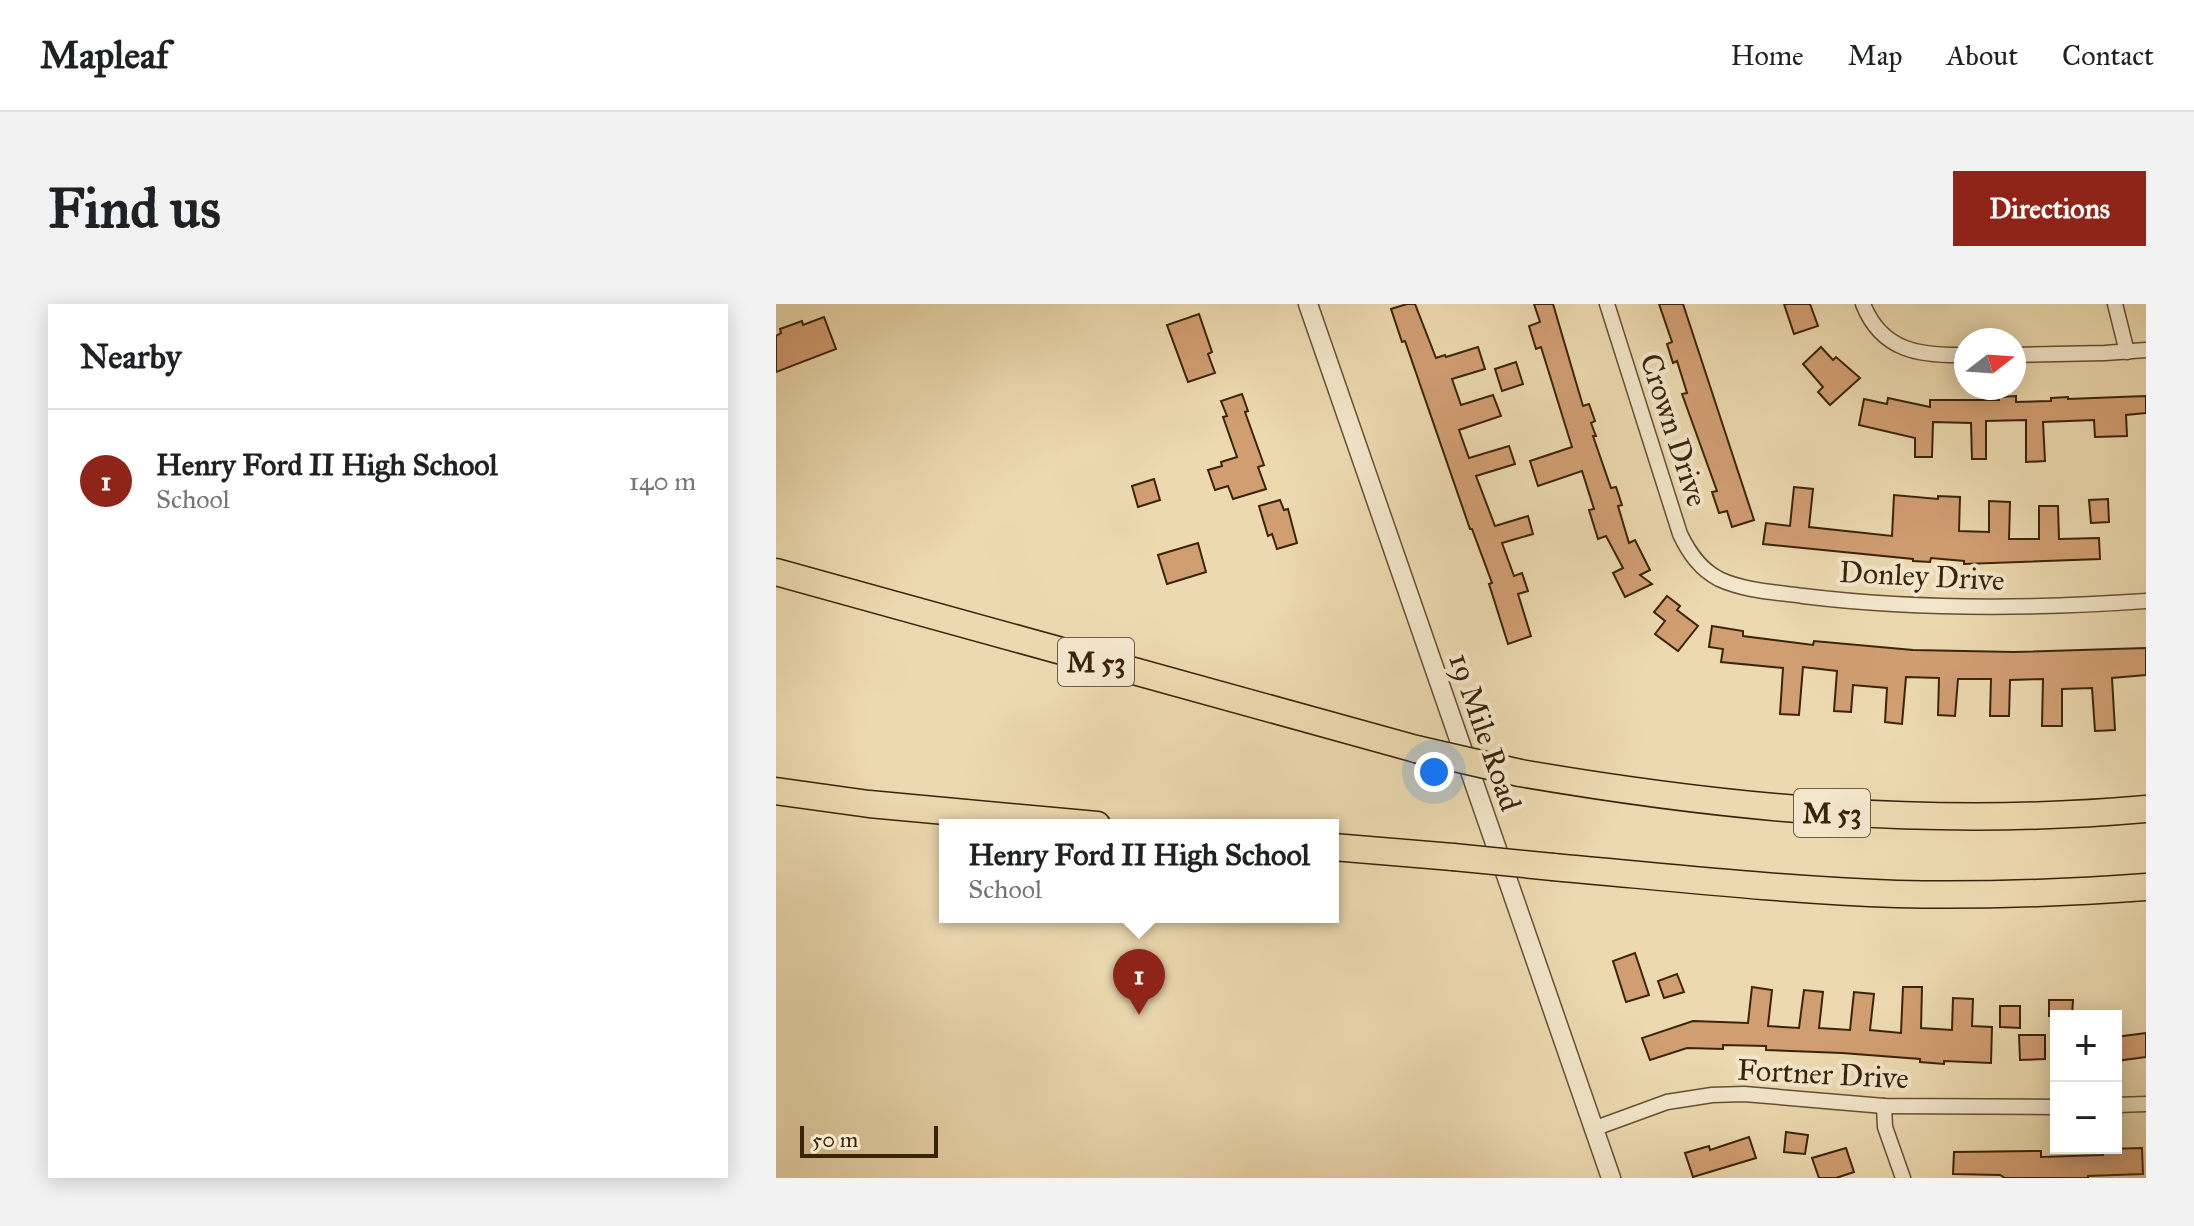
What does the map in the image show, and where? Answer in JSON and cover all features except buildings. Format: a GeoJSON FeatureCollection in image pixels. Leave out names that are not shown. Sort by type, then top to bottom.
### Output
{"type":"FeatureCollection","features":[{"type":"Feature","properties":{"kind":"highway","name":"M 53"},"geometry":{"type":"LineString","coordinates":[[776,572],[1416,749],[1520,773],[1651,795],[1817,812],[1917,817],[2050,815],[2146,809]]}},
{"type":"Feature","properties":{"kind":"highway"},"geometry":{"type":"LineString","coordinates":[[776,791],[869,804],[1032,819]]}},
{"type":"Feature","properties":{"kind":"highway"},"geometry":{"type":"LineString","coordinates":[[1339,848],[1818,890],[1897,894],[2029,894],[2146,887]]}},
{"type":"Feature","properties":{"kind":"street","name":"19 Mile Road"},"geometry":{"type":"LineString","coordinates":[[1308,304],[1611,1178]]}},
{"type":"Feature","properties":{"kind":"street","name":"Crown Drive"},"geometry":{"type":"LineString","coordinates":[[1607,304],[1680,534],[1701,567]]}},
{"type":"Feature","properties":{"kind":"street"},"geometry":{"type":"LineString","coordinates":[[1863,304],[1874,325],[1901,349],[1921,355],[1954,355]]}},
{"type":"Feature","properties":{"kind":"street"},"geometry":{"type":"LineString","coordinates":[[2115,304],[2127,352]]}},
{"type":"Feature","properties":{"kind":"street"},"geometry":{"type":"LineString","coordinates":[[2026,355],[2146,350]]}},
{"type":"Feature","properties":{"kind":"street","name":"Donley Drive"},"geometry":{"type":"LineString","coordinates":[[1701,567],[1719,579],[1741,587],[1923,606],[2013,607],[2146,601]]}},
{"type":"Feature","properties":{"kind":"street","name":"Fortner Drive"},"geometry":{"type":"LineString","coordinates":[[1593,1129],[1667,1102],[1712,1095],[1744,1094],[1884,1106],[2050,1107]]}},
{"type":"Feature","properties":{"kind":"street"},"geometry":{"type":"LineString","coordinates":[[2122,1105],[2146,1104]]}},
{"type":"Feature","properties":{"kind":"street"},"geometry":{"type":"LineString","coordinates":[[1884,1106],[1885,1127],[1903,1178]]}},
{"type":"Feature","properties":{"kind":"place","name":"Henry Ford II High School"},"geometry":{"type":"Point","coordinates":[1139,1015]}}]}
